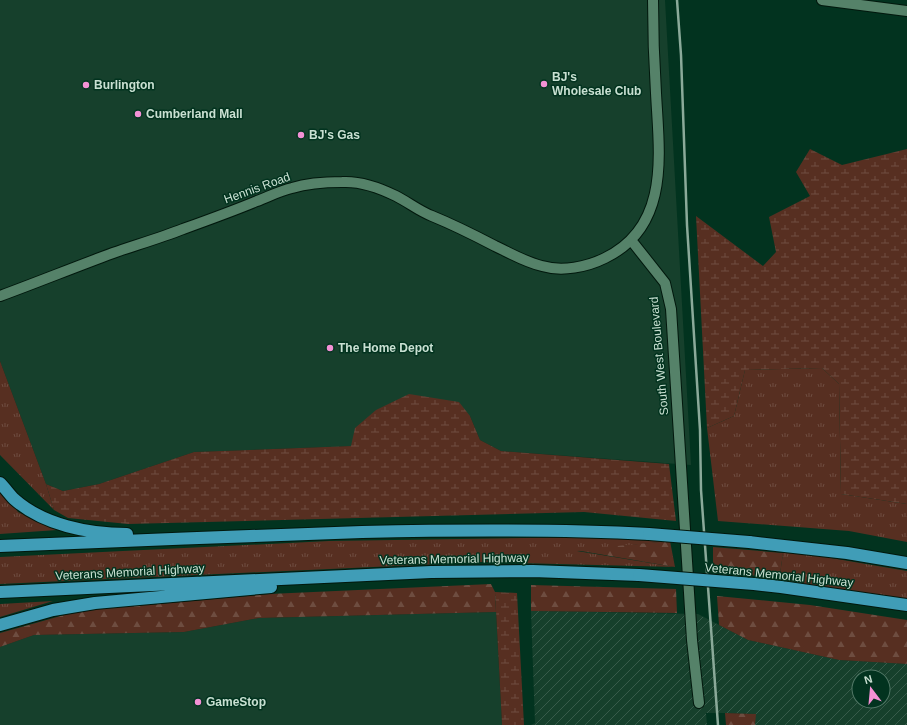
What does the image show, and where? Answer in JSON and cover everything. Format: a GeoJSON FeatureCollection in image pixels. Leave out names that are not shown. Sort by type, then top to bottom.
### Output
{"type":"FeatureCollection","features":[{"type":"Feature","properties":{"kind":"highway"},"geometry":{"type":"LineString","coordinates":[[0,483],[14,499],[34,512],[58,523],[82,529],[118,534],[293,534]]}},
{"type":"Feature","properties":{"kind":"highway"},"geometry":{"type":"LineString","coordinates":[[0,546],[293,534],[437,530],[541,530],[649,534],[749,542],[847,553],[907,563]]}},
{"type":"Feature","properties":{"kind":"highway","name":"Veterans Memorial Highway"},"geometry":{"type":"LineString","coordinates":[[0,592],[394,574],[525,571],[639,575],[754,584],[907,605]]}},
{"type":"Feature","properties":{"kind":"highway"},"geometry":{"type":"LineString","coordinates":[[0,625],[53,610],[95,603],[297,585],[394,574]]}},
{"type":"Feature","properties":{"kind":"street"},"geometry":{"type":"LineString","coordinates":[[631,240],[642,225],[653,204],[658,178],[659,149],[654,62],[653,0]]}},
{"type":"Feature","properties":{"kind":"street"},"geometry":{"type":"LineString","coordinates":[[822,0],[907,11]]}},
{"type":"Feature","properties":{"kind":"street","name":"Hennis Road"},"geometry":{"type":"LineString","coordinates":[[0,296],[256,202],[280,191],[292,187],[314,184],[349,182],[384,191],[396,196],[426,214],[454,225],[522,260],[543,267],[565,268],[588,264],[612,254],[631,240]]}},
{"type":"Feature","properties":{"kind":"street","name":"South West Boulevard"},"geometry":{"type":"LineString","coordinates":[[631,240],[665,283],[671,309],[692,640],[699,703]]}},
{"type":"Feature","properties":{"kind":"shaded area","name":"Cumberland Mall"},"geometry":{"type":"Polygon","coordinates":[[[0,0],[665,0],[691,465],[501,451],[480,440],[470,416],[352,446],[194,452],[99,484],[63,491],[46,484],[0,361],[0,0]]]}},
{"type":"Feature","properties":{"kind":"shaded area"},"geometry":{"type":"Polygon","coordinates":[[[531,611],[698,614],[748,640],[839,660],[907,664],[907,725],[755,725],[755,714],[706,713],[707,725],[531,725],[535,723],[531,611]]]}},
{"type":"Feature","properties":{"kind":"shaded area"},"geometry":{"type":"Polygon","coordinates":[[[496,612],[502,725],[0,725],[0,647],[34,635],[184,632],[259,618],[496,612]]]}},
{"type":"Feature","properties":{"kind":"green space"},"geometry":{"type":"Polygon","coordinates":[[[810,149],[842,165],[907,149],[907,504],[841,494],[839,384],[822,368],[745,370],[734,416],[707,428],[696,216],[763,266],[776,252],[769,217],[810,196],[796,172],[810,149]]]}},
{"type":"Feature","properties":{"kind":"green space"},"geometry":{"type":"Polygon","coordinates":[[[0,361],[46,484],[54,510],[0,455],[0,361]]]}},
{"type":"Feature","properties":{"kind":"green space"},"geometry":{"type":"Polygon","coordinates":[[[822,368],[839,384],[841,494],[907,504],[907,542],[849,531],[718,521],[707,428],[734,416],[745,370],[822,368]]]}},
{"type":"Feature","properties":{"kind":"green space"},"geometry":{"type":"Polygon","coordinates":[[[409,394],[459,402],[470,416],[480,440],[501,451],[669,464],[676,521],[584,512],[128,524],[68,518],[54,510],[46,484],[63,491],[99,484],[194,452],[351,446],[355,428],[376,410],[409,394]]]}},
{"type":"Feature","properties":{"kind":"green space"},"geometry":{"type":"Polygon","coordinates":[[[0,489],[18,512],[57,530],[0,534],[0,489]]]}},
{"type":"Feature","properties":{"kind":"green space"},"geometry":{"type":"Polygon","coordinates":[[[593,537],[670,541],[577,551],[675,567],[482,562],[0,584],[0,557],[329,541],[593,537]]]}},
{"type":"Feature","properties":{"kind":"green space"},"geometry":{"type":"Polygon","coordinates":[[[670,541],[675,567],[575,550],[670,541]]]}},
{"type":"Feature","properties":{"kind":"green space"},"geometry":{"type":"Polygon","coordinates":[[[713,547],[783,553],[780,580],[713,569],[713,547]]]}},
{"type":"Feature","properties":{"kind":"green space"},"geometry":{"type":"Polygon","coordinates":[[[796,552],[907,571],[907,602],[780,580],[783,553],[796,552]]]}},
{"type":"Feature","properties":{"kind":"green space"},"geometry":{"type":"Polygon","coordinates":[[[491,584],[495,592],[496,612],[259,618],[184,632],[34,635],[0,647],[0,633],[64,615],[121,604],[147,605],[269,594],[491,584]]]}},
{"type":"Feature","properties":{"kind":"green space"},"geometry":{"type":"Polygon","coordinates":[[[531,585],[676,589],[677,613],[531,611],[531,585]]]}},
{"type":"Feature","properties":{"kind":"green space"},"geometry":{"type":"Polygon","coordinates":[[[495,592],[517,593],[524,725],[502,725],[495,592]]]}},
{"type":"Feature","properties":{"kind":"green space"},"geometry":{"type":"Polygon","coordinates":[[[717,596],[810,605],[907,620],[907,664],[839,660],[748,640],[719,625],[717,596]]]}},
{"type":"Feature","properties":{"kind":"green space"},"geometry":{"type":"Polygon","coordinates":[[[53,601],[0,617],[0,604],[53,601]]]}},
{"type":"Feature","properties":{"kind":"green space"},"geometry":{"type":"Polygon","coordinates":[[[725,713],[756,714],[755,725],[726,725],[725,713]]]}},
{"type":"Feature","properties":{"kind":"railway"},"geometry":{"type":"LineString","coordinates":[[677,0],[681,55],[687,225],[700,430],[701,490],[718,725]]}},
{"type":"Feature","properties":{"kind":"place","name":"BJ's Wholesale Club"},"geometry":{"type":"Point","coordinates":[544,84]}},
{"type":"Feature","properties":{"kind":"place","name":"Burlington"},"geometry":{"type":"Point","coordinates":[86,85]}},
{"type":"Feature","properties":{"kind":"place","name":"Cumberland Mall"},"geometry":{"type":"Point","coordinates":[138,114]}},
{"type":"Feature","properties":{"kind":"place","name":"BJ's Gas"},"geometry":{"type":"Point","coordinates":[301,135]}},
{"type":"Feature","properties":{"kind":"place","name":"The Home Depot"},"geometry":{"type":"Point","coordinates":[330,348]}},
{"type":"Feature","properties":{"kind":"place","name":"GameStop"},"geometry":{"type":"Point","coordinates":[198,702]}}]}
